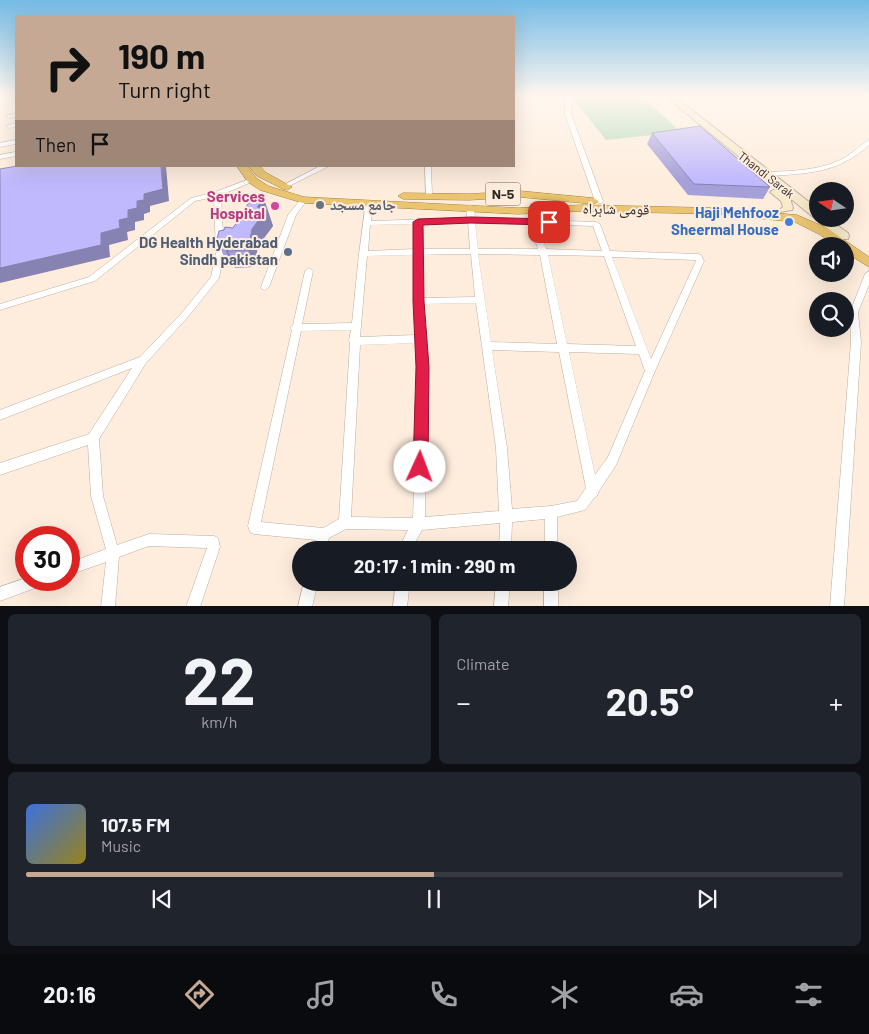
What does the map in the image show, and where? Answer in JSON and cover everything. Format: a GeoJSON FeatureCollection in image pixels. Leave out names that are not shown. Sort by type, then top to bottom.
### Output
{"type":"FeatureCollection","features":[{"type":"Feature","properties":{"kind":"highway","name":"قومی شاہراہ"},"geometry":{"type":"LineString","coordinates":[[243,167],[252,180],[287,190],[468,197],[520,194],[556,195],[582,204],[716,211],[798,219],[823,231],[869,263]]}},
{"type":"Feature","properties":{"kind":"highway","name":"قومی شاہراہ"},"geometry":{"type":"LineString","coordinates":[[255,167],[261,174],[304,200],[470,207],[518,212],[599,201],[713,205],[784,210],[806,217],[844,236],[869,255]]}},
{"type":"Feature","properties":{"kind":"main road","name":"Thandi Sarak"},"geometry":{"type":"LineString","coordinates":[[694,124],[786,200],[788,208],[784,210]]}},
{"type":"Feature","properties":{"kind":"main road","name":"Thandi Sarak"},"geometry":{"type":"LineString","coordinates":[[703,124],[809,208]]}},
{"type":"Feature","properties":{"kind":"main road"},"geometry":{"type":"LineString","coordinates":[[834,228],[844,236]]}},
{"type":"Feature","properties":{"kind":"street"},"geometry":{"type":"LineString","coordinates":[[571,124],[599,201]]}},
{"type":"Feature","properties":{"kind":"street"},"geometry":{"type":"LineString","coordinates":[[9,126],[15,125]]}},
{"type":"Feature","properties":{"kind":"street"},"geometry":{"type":"LineString","coordinates":[[0,144],[15,142]]}},
{"type":"Feature","properties":{"kind":"street"},"geometry":{"type":"LineString","coordinates":[[764,174],[818,171],[856,156],[869,142]]}},
{"type":"Feature","properties":{"kind":"street"},"geometry":{"type":"LineString","coordinates":[[0,157],[15,154]]}},
{"type":"Feature","properties":{"kind":"street"},"geometry":{"type":"LineString","coordinates":[[287,190],[324,167]]}},
{"type":"Feature","properties":{"kind":"street"},"geometry":{"type":"LineString","coordinates":[[428,167],[429,196]]}},
{"type":"Feature","properties":{"kind":"street"},"geometry":{"type":"LineString","coordinates":[[0,307],[92,279],[193,199],[217,194],[252,180]]}},
{"type":"Feature","properties":{"kind":"street"},"geometry":{"type":"LineString","coordinates":[[108,606],[113,552],[97,496],[94,438],[143,360],[184,316],[215,278],[220,253],[217,194]]}},
{"type":"Feature","properties":{"kind":"street"},"geometry":{"type":"LineString","coordinates":[[265,287],[292,215],[304,200]]}},
{"type":"Feature","properties":{"kind":"street"},"geometry":{"type":"LineString","coordinates":[[345,523],[354,341],[369,204]]}},
{"type":"Feature","properties":{"kind":"street"},"geometry":{"type":"LineString","coordinates":[[470,207],[486,346],[499,428],[507,516],[506,541]]}},
{"type":"Feature","properties":{"kind":"street"},"geometry":{"type":"LineString","coordinates":[[367,223],[471,220],[596,224],[605,254],[650,370]]}},
{"type":"Feature","properties":{"kind":"street"},"geometry":{"type":"LineString","coordinates":[[409,541],[419,524],[423,367],[418,301],[418,222]]}},
{"type":"Feature","properties":{"kind":"street"},"geometry":{"type":"LineString","coordinates":[[533,222],[543,252],[593,492]]}},
{"type":"Feature","properties":{"kind":"street"},"geometry":{"type":"LineString","coordinates":[[309,271],[295,328],[254,526],[257,528],[324,534],[345,523],[419,524],[551,512],[581,506],[593,492],[612,461],[650,370],[700,261],[698,257],[543,252],[418,251],[363,254]]}},
{"type":"Feature","properties":{"kind":"street"},"geometry":{"type":"LineString","coordinates":[[837,606],[856,342],[854,312],[869,274]]}},
{"type":"Feature","properties":{"kind":"street"},"geometry":{"type":"LineString","coordinates":[[418,301],[480,300]]}},
{"type":"Feature","properties":{"kind":"street"},"geometry":{"type":"LineString","coordinates":[[295,328],[356,326]]}},
{"type":"Feature","properties":{"kind":"street"},"geometry":{"type":"LineString","coordinates":[[354,341],[421,339]]}},
{"type":"Feature","properties":{"kind":"street"},"geometry":{"type":"LineString","coordinates":[[486,346],[642,350]]}},
{"type":"Feature","properties":{"kind":"street"},"geometry":{"type":"LineString","coordinates":[[0,415],[143,360]]}},
{"type":"Feature","properties":{"kind":"street"},"geometry":{"type":"LineString","coordinates":[[0,469],[94,438]]}},
{"type":"Feature","properties":{"kind":"street"},"geometry":{"type":"LineString","coordinates":[[551,512],[551,541]]}},
{"type":"Feature","properties":{"kind":"street"},"geometry":{"type":"LineString","coordinates":[[322,541],[324,534]]}},
{"type":"Feature","properties":{"kind":"street"},"geometry":{"type":"LineString","coordinates":[[80,565],[149,540],[214,542],[214,547],[193,606]]}},
{"type":"Feature","properties":{"kind":"street"},"geometry":{"type":"LineString","coordinates":[[0,594],[15,588]]}},
{"type":"Feature","properties":{"kind":"street"},"geometry":{"type":"LineString","coordinates":[[305,606],[309,591]]}},
{"type":"Feature","properties":{"kind":"street"},"geometry":{"type":"LineString","coordinates":[[400,606],[402,591]]}},
{"type":"Feature","properties":{"kind":"street"},"geometry":{"type":"LineString","coordinates":[[501,606],[502,591]]}},
{"type":"Feature","properties":{"kind":"street"},"geometry":{"type":"LineString","coordinates":[[551,591],[551,606]]}},
{"type":"Feature","properties":{"kind":"green space"},"geometry":{"type":"Polygon","coordinates":[[[593,124],[672,124],[681,132],[606,140],[593,124]]]}},
{"type":"Feature","properties":{"kind":"building"},"geometry":{"type":"Polygon","coordinates":[[[700,126],[770,187],[694,184],[652,133],[700,126]]]}},
{"type":"Feature","properties":{"kind":"building"},"geometry":{"type":"Polygon","coordinates":[[[15,166],[161,167],[163,189],[144,194],[144,200],[137,201],[137,208],[128,210],[128,218],[119,220],[120,228],[101,233],[101,245],[0,268],[0,169],[15,166]]]}},
{"type":"Feature","properties":{"kind":"building"},"geometry":{"type":"Polygon","coordinates":[[[253,197],[264,199],[257,207],[267,209],[252,229],[248,250],[228,251],[229,241],[222,242],[222,239],[217,239],[219,231],[224,230],[225,227],[233,228],[237,222],[235,222],[253,197]]]}},
{"type":"Feature","properties":{"kind":"place","name":"جامع مسجد"},"geometry":{"type":"Point","coordinates":[320,205]}},
{"type":"Feature","properties":{"kind":"place","name":"Services Hospital"},"geometry":{"type":"Point","coordinates":[275,206]}},
{"type":"Feature","properties":{"kind":"place","name":"Haji Mehfooz Sheermal House"},"geometry":{"type":"Point","coordinates":[789,222]}},
{"type":"Feature","properties":{"kind":"place","name":"DG Health Hyderabad Sindh pakistan"},"geometry":{"type":"Point","coordinates":[288,252]}},
{"type":"Feature","properties":{"kind":"route"},"geometry":{"type":"LineString","coordinates":[[420,467],[423,367],[418,301],[418,222],[471,220],[549,222]]}}]}
